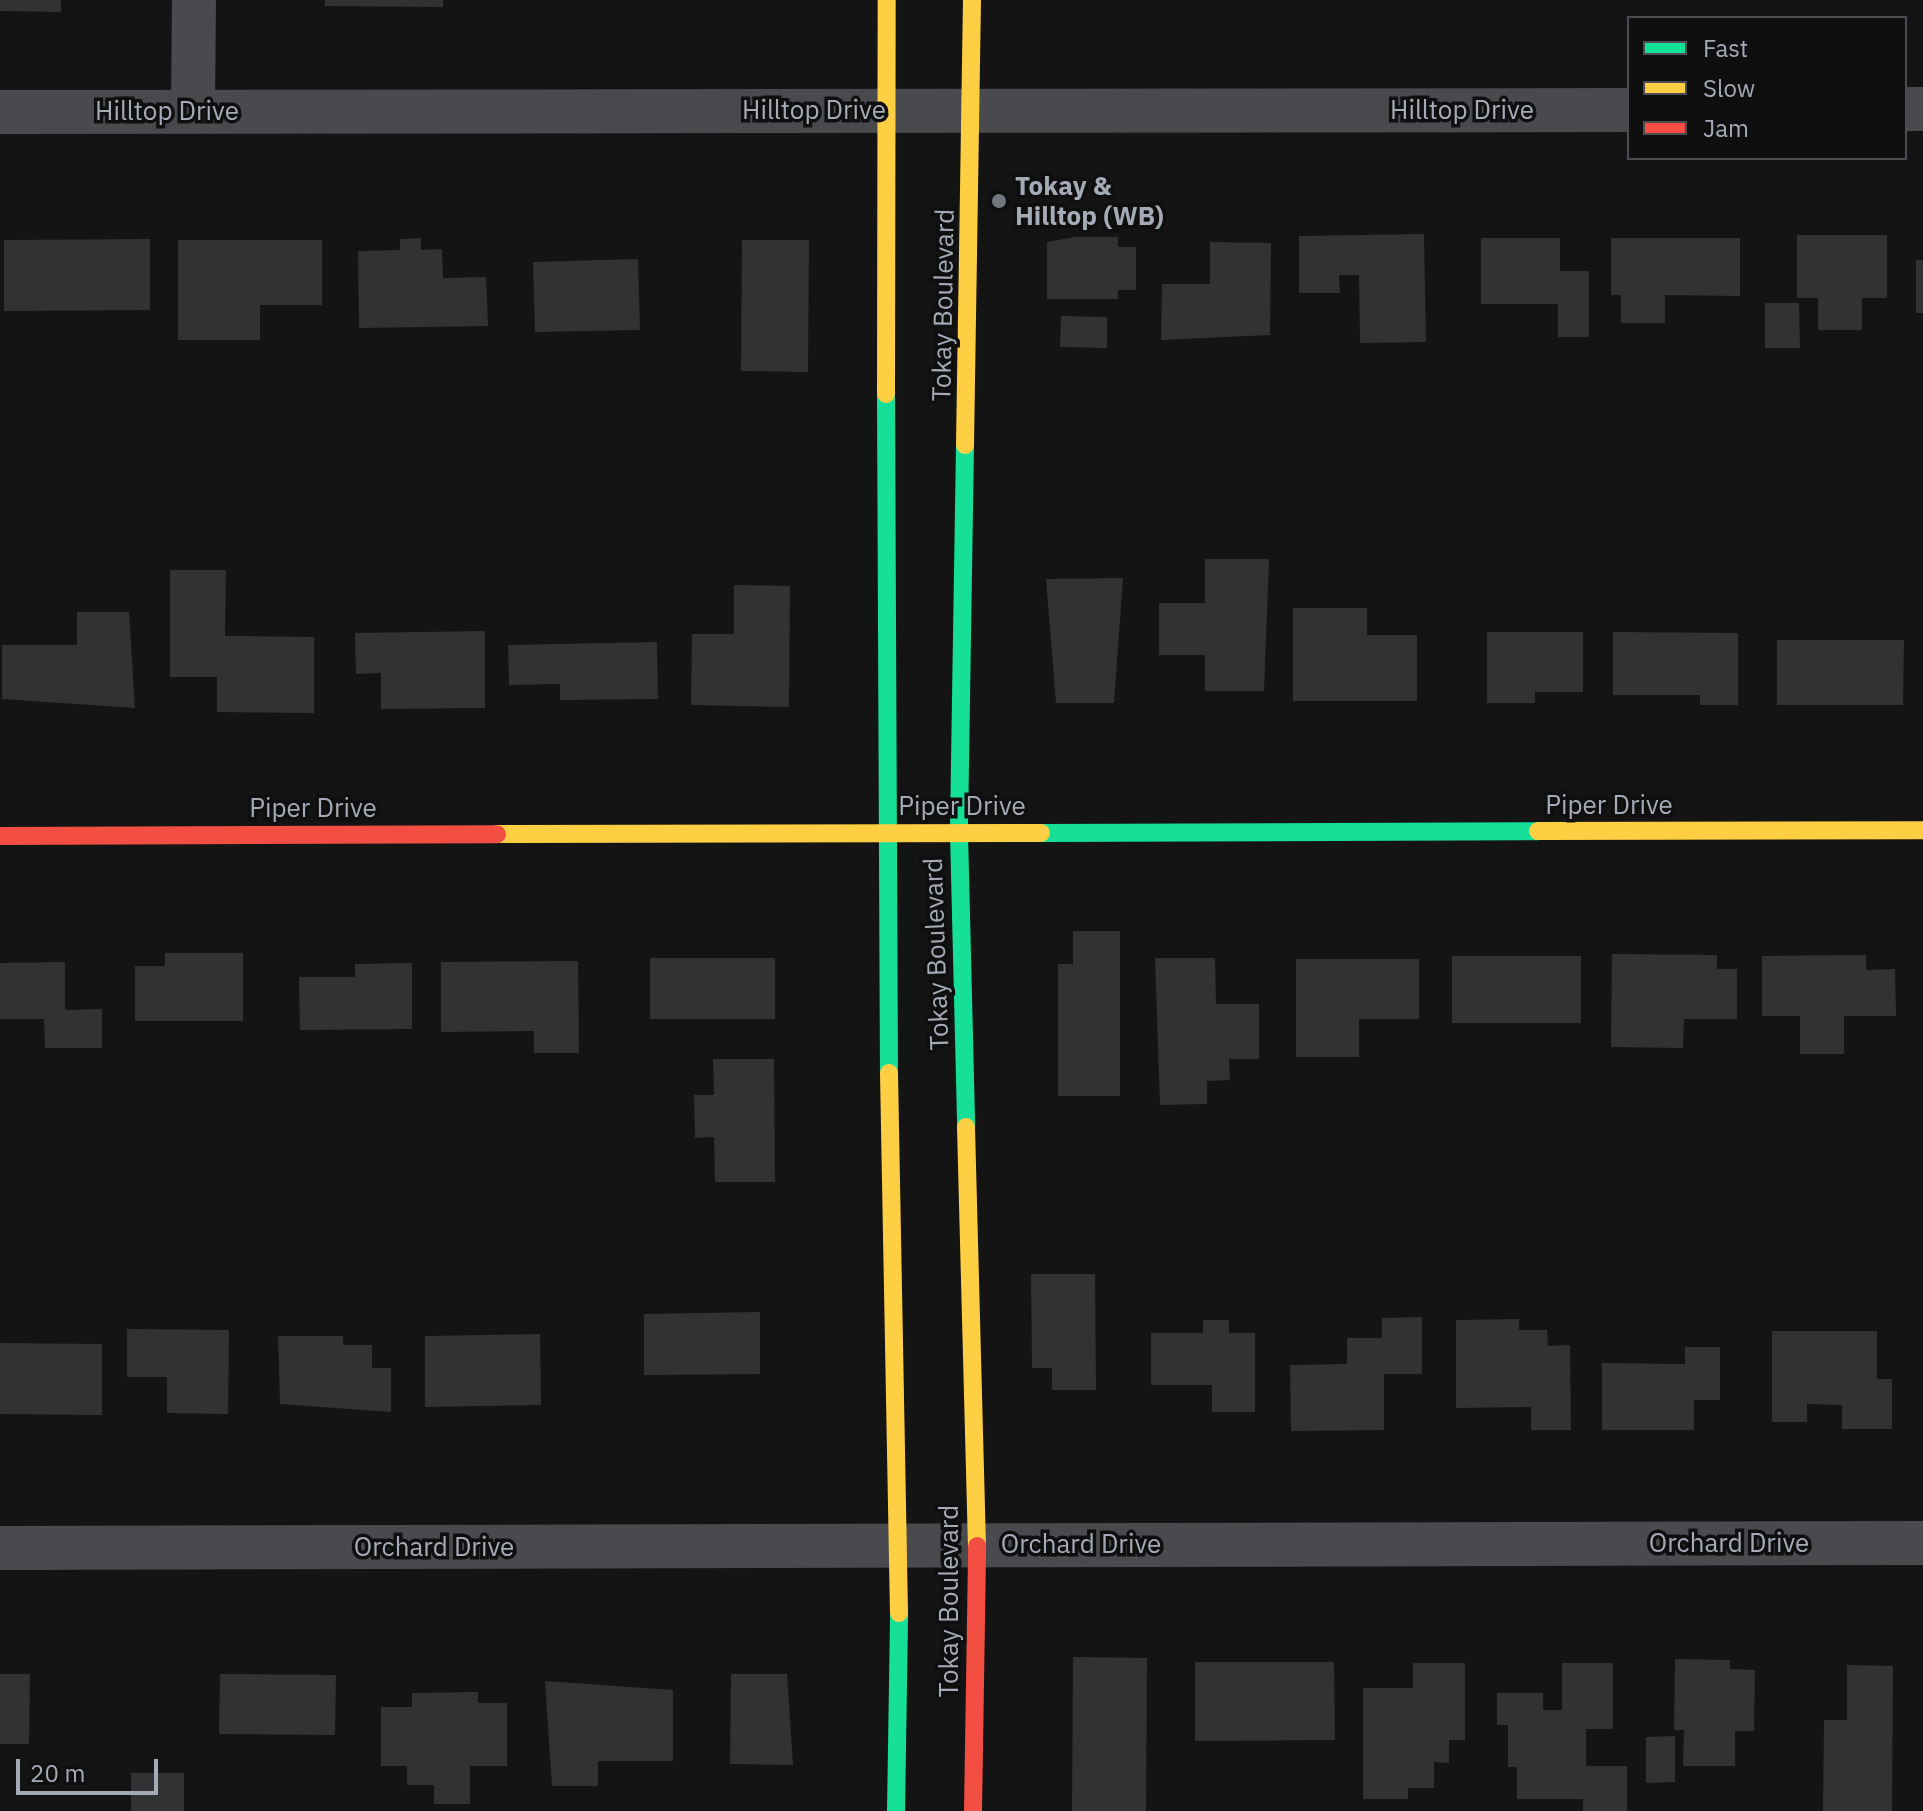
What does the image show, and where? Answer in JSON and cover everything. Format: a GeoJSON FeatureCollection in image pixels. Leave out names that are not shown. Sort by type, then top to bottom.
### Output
{"type":"FeatureCollection","features":[{"type":"Feature","properties":{"kind":"street"},"geometry":{"type":"LineString","coordinates":[[193,110],[194,0]]}},
{"type":"Feature","properties":{"kind":"street","name":"Tokay Boulevard"},"geometry":{"type":"LineString","coordinates":[[887,0],[884,832],[900,1547],[896,1811]]}},
{"type":"Feature","properties":{"kind":"street","name":"Tokay Boulevard"},"geometry":{"type":"LineString","coordinates":[[972,0],[959,833],[977,1544],[973,1811]]}},
{"type":"Feature","properties":{"kind":"street","name":"Hilltop Drive"},"geometry":{"type":"LineString","coordinates":[[0,112],[1627,110]]}},
{"type":"Feature","properties":{"kind":"street","name":"Piper Drive"},"geometry":{"type":"LineString","coordinates":[[0,836],[1923,830]]}},
{"type":"Feature","properties":{"kind":"street","name":"Orchard Drive"},"geometry":{"type":"LineString","coordinates":[[0,1548],[1923,1543]]}},
{"type":"Feature","properties":{"kind":"building"},"geometry":{"type":"Polygon","coordinates":[[[0,0],[61,0],[61,12],[0,11],[0,0]]]}},
{"type":"Feature","properties":{"kind":"building"},"geometry":{"type":"Polygon","coordinates":[[[325,0],[443,0],[443,7],[325,6],[325,0]]]}},
{"type":"Feature","properties":{"kind":"building"},"geometry":{"type":"Polygon","coordinates":[[[1424,234],[1426,342],[1360,343],[1359,275],[1339,275],[1340,293],[1299,293],[1299,236],[1424,234]]]}},
{"type":"Feature","properties":{"kind":"building"},"geometry":{"type":"Polygon","coordinates":[[[1797,235],[1887,235],[1887,298],[1862,298],[1862,330],[1818,330],[1818,298],[1797,298],[1797,235]]]}},
{"type":"Feature","properties":{"kind":"building"},"geometry":{"type":"Polygon","coordinates":[[[1075,237],[1118,237],[1118,247],[1136,247],[1136,290],[1118,290],[1118,299],[1047,299],[1047,242],[1075,237]]]}},
{"type":"Feature","properties":{"kind":"building"},"geometry":{"type":"Polygon","coordinates":[[[421,238],[421,250],[442,249],[443,278],[486,277],[488,326],[359,328],[358,251],[400,250],[400,239],[421,238]]]}},
{"type":"Feature","properties":{"kind":"building"},"geometry":{"type":"Polygon","coordinates":[[[1481,238],[1560,238],[1560,271],[1589,271],[1589,337],[1558,337],[1558,304],[1481,304],[1481,238]]]}},
{"type":"Feature","properties":{"kind":"building"},"geometry":{"type":"Polygon","coordinates":[[[1611,238],[1740,238],[1740,296],[1665,295],[1665,323],[1621,323],[1621,295],[1611,295],[1611,238]]]}},
{"type":"Feature","properties":{"kind":"building"},"geometry":{"type":"Polygon","coordinates":[[[150,239],[150,310],[4,311],[4,240],[150,239]]]}},
{"type":"Feature","properties":{"kind":"building"},"geometry":{"type":"Polygon","coordinates":[[[178,240],[322,240],[322,305],[260,305],[260,340],[178,340],[178,240]]]}},
{"type":"Feature","properties":{"kind":"building"},"geometry":{"type":"Polygon","coordinates":[[[742,240],[809,240],[808,372],[741,371],[742,240]]]}},
{"type":"Feature","properties":{"kind":"building"},"geometry":{"type":"Polygon","coordinates":[[[1210,242],[1271,243],[1270,335],[1161,340],[1162,284],[1210,284],[1210,242]]]}},
{"type":"Feature","properties":{"kind":"building"},"geometry":{"type":"Polygon","coordinates":[[[638,259],[640,330],[535,332],[533,262],[638,259]]]}},
{"type":"Feature","properties":{"kind":"building"},"geometry":{"type":"Polygon","coordinates":[[[1916,260],[1923,260],[1923,313],[1916,313],[1916,260]]]}},
{"type":"Feature","properties":{"kind":"building"},"geometry":{"type":"Polygon","coordinates":[[[1765,303],[1799,303],[1800,348],[1765,348],[1765,303]]]}},
{"type":"Feature","properties":{"kind":"building"},"geometry":{"type":"Polygon","coordinates":[[[1061,316],[1107,317],[1107,348],[1060,347],[1061,316]]]}},
{"type":"Feature","properties":{"kind":"building"},"geometry":{"type":"Polygon","coordinates":[[[1205,559],[1269,559],[1264,691],[1205,691],[1205,655],[1159,655],[1159,603],[1205,603],[1205,559]]]}},
{"type":"Feature","properties":{"kind":"building"},"geometry":{"type":"Polygon","coordinates":[[[170,570],[226,570],[225,636],[314,637],[314,713],[217,712],[217,677],[170,677],[170,570]]]}},
{"type":"Feature","properties":{"kind":"building"},"geometry":{"type":"Polygon","coordinates":[[[1123,578],[1114,703],[1056,703],[1046,579],[1123,578]]]}},
{"type":"Feature","properties":{"kind":"building"},"geometry":{"type":"Polygon","coordinates":[[[734,585],[790,586],[789,707],[691,705],[692,634],[734,634],[734,585]]]}},
{"type":"Feature","properties":{"kind":"building"},"geometry":{"type":"Polygon","coordinates":[[[1293,608],[1367,608],[1367,635],[1417,635],[1417,701],[1293,701],[1293,608]]]}},
{"type":"Feature","properties":{"kind":"building"},"geometry":{"type":"Polygon","coordinates":[[[77,612],[129,612],[135,708],[2,699],[2,645],[77,645],[77,612]]]}},
{"type":"Feature","properties":{"kind":"building"},"geometry":{"type":"Polygon","coordinates":[[[485,631],[485,708],[381,709],[381,673],[356,674],[355,633],[485,631]]]}},
{"type":"Feature","properties":{"kind":"building"},"geometry":{"type":"Polygon","coordinates":[[[1487,632],[1583,632],[1583,692],[1535,692],[1535,703],[1487,703],[1487,632]]]}},
{"type":"Feature","properties":{"kind":"building"},"geometry":{"type":"Polygon","coordinates":[[[1613,632],[1738,633],[1738,705],[1700,705],[1700,695],[1613,695],[1613,632]]]}},
{"type":"Feature","properties":{"kind":"building"},"geometry":{"type":"Polygon","coordinates":[[[1777,640],[1904,640],[1903,705],[1777,705],[1777,640]]]}},
{"type":"Feature","properties":{"kind":"building"},"geometry":{"type":"Polygon","coordinates":[[[657,642],[658,699],[560,700],[560,684],[509,685],[508,645],[657,642]]]}},
{"type":"Feature","properties":{"kind":"building"},"geometry":{"type":"Polygon","coordinates":[[[1073,931],[1120,931],[1120,1096],[1058,1096],[1058,964],[1073,964],[1073,931]]]}},
{"type":"Feature","properties":{"kind":"building"},"geometry":{"type":"Polygon","coordinates":[[[165,953],[243,953],[243,1021],[135,1021],[135,966],[165,966],[165,953]]]}},
{"type":"Feature","properties":{"kind":"building"},"geometry":{"type":"Polygon","coordinates":[[[1612,954],[1717,955],[1717,969],[1737,969],[1737,1019],[1684,1019],[1683,1048],[1611,1047],[1612,954]]]}},
{"type":"Feature","properties":{"kind":"building"},"geometry":{"type":"Polygon","coordinates":[[[1866,955],[1866,970],[1895,969],[1896,1016],[1844,1016],[1844,1054],[1800,1054],[1800,1016],[1762,1016],[1762,956],[1866,955]]]}},
{"type":"Feature","properties":{"kind":"building"},"geometry":{"type":"Polygon","coordinates":[[[1452,956],[1581,956],[1581,1023],[1452,1023],[1452,956]]]}},
{"type":"Feature","properties":{"kind":"building"},"geometry":{"type":"Polygon","coordinates":[[[650,958],[775,958],[775,1019],[650,1019],[650,958]]]}},
{"type":"Feature","properties":{"kind":"building"},"geometry":{"type":"Polygon","coordinates":[[[1155,958],[1215,958],[1216,1004],[1259,1004],[1259,1059],[1229,1059],[1230,1080],[1207,1081],[1207,1104],[1160,1105],[1155,958]]]}},
{"type":"Feature","properties":{"kind":"building"},"geometry":{"type":"Polygon","coordinates":[[[1296,959],[1419,959],[1419,1019],[1359,1019],[1359,1057],[1296,1057],[1296,959]]]}},
{"type":"Feature","properties":{"kind":"building"},"geometry":{"type":"Polygon","coordinates":[[[578,961],[579,1053],[534,1053],[534,1031],[441,1032],[441,962],[578,961]]]}},
{"type":"Feature","properties":{"kind":"building"},"geometry":{"type":"Polygon","coordinates":[[[65,962],[65,1010],[102,1009],[102,1048],[45,1048],[44,1019],[0,1019],[0,963],[65,962]]]}},
{"type":"Feature","properties":{"kind":"building"},"geometry":{"type":"Polygon","coordinates":[[[412,963],[412,1029],[300,1030],[299,977],[355,977],[355,964],[412,963]]]}},
{"type":"Feature","properties":{"kind":"building"},"geometry":{"type":"Polygon","coordinates":[[[713,1059],[774,1059],[775,1182],[715,1182],[714,1137],[695,1138],[694,1095],[714,1095],[713,1059]]]}},
{"type":"Feature","properties":{"kind":"building"},"geometry":{"type":"Polygon","coordinates":[[[1031,1274],[1095,1274],[1096,1390],[1052,1390],[1052,1368],[1032,1368],[1031,1274]]]}},
{"type":"Feature","properties":{"kind":"building"},"geometry":{"type":"Polygon","coordinates":[[[760,1312],[760,1374],[644,1375],[644,1314],[760,1312]]]}},
{"type":"Feature","properties":{"kind":"building"},"geometry":{"type":"Polygon","coordinates":[[[1422,1317],[1422,1374],[1384,1374],[1384,1430],[1291,1431],[1290,1365],[1347,1364],[1347,1338],[1382,1338],[1382,1318],[1422,1317]]]}},
{"type":"Feature","properties":{"kind":"building"},"geometry":{"type":"Polygon","coordinates":[[[1519,1319],[1519,1330],[1547,1330],[1548,1346],[1570,1345],[1571,1430],[1531,1430],[1531,1407],[1456,1408],[1456,1320],[1519,1319]]]}},
{"type":"Feature","properties":{"kind":"building"},"geometry":{"type":"Polygon","coordinates":[[[1203,1320],[1229,1320],[1229,1333],[1255,1333],[1255,1412],[1212,1412],[1212,1385],[1151,1385],[1151,1333],[1203,1333],[1203,1320]]]}},
{"type":"Feature","properties":{"kind":"building"},"geometry":{"type":"Polygon","coordinates":[[[127,1329],[229,1330],[228,1414],[167,1413],[167,1377],[127,1377],[127,1329]]]}},
{"type":"Feature","properties":{"kind":"building"},"geometry":{"type":"Polygon","coordinates":[[[1772,1331],[1877,1331],[1877,1379],[1892,1379],[1892,1429],[1842,1429],[1842,1405],[1807,1404],[1807,1422],[1772,1422],[1772,1331]]]}},
{"type":"Feature","properties":{"kind":"building"},"geometry":{"type":"Polygon","coordinates":[[[540,1334],[541,1405],[425,1407],[425,1336],[540,1334]]]}},
{"type":"Feature","properties":{"kind":"building"},"geometry":{"type":"Polygon","coordinates":[[[278,1336],[343,1336],[343,1345],[372,1345],[372,1368],[391,1368],[391,1412],[280,1404],[278,1336]]]}},
{"type":"Feature","properties":{"kind":"building"},"geometry":{"type":"Polygon","coordinates":[[[0,1343],[102,1344],[102,1415],[0,1414],[0,1343]]]}},
{"type":"Feature","properties":{"kind":"building"},"geometry":{"type":"Polygon","coordinates":[[[1685,1347],[1720,1347],[1720,1400],[1694,1400],[1694,1430],[1602,1430],[1602,1363],[1685,1364],[1685,1347]]]}},
{"type":"Feature","properties":{"kind":"building"},"geometry":{"type":"Polygon","coordinates":[[[1073,1657],[1147,1658],[1146,1811],[1072,1811],[1073,1657]]]}},
{"type":"Feature","properties":{"kind":"building"},"geometry":{"type":"Polygon","coordinates":[[[1675,1659],[1730,1660],[1730,1669],[1755,1670],[1754,1731],[1735,1731],[1735,1766],[1683,1766],[1684,1730],[1674,1730],[1675,1659]]]}},
{"type":"Feature","properties":{"kind":"building"},"geometry":{"type":"Polygon","coordinates":[[[1195,1662],[1334,1662],[1335,1740],[1195,1741],[1195,1662]]]}},
{"type":"Feature","properties":{"kind":"building"},"geometry":{"type":"Polygon","coordinates":[[[1413,1663],[1465,1663],[1465,1740],[1449,1740],[1449,1763],[1434,1762],[1434,1788],[1408,1788],[1408,1799],[1363,1799],[1363,1688],[1413,1688],[1413,1663]]]}},
{"type":"Feature","properties":{"kind":"building"},"geometry":{"type":"Polygon","coordinates":[[[1562,1663],[1613,1663],[1613,1729],[1586,1729],[1586,1766],[1627,1766],[1627,1811],[1583,1811],[1583,1799],[1517,1799],[1517,1767],[1508,1767],[1508,1725],[1497,1725],[1497,1693],[1543,1693],[1543,1710],[1562,1710],[1562,1663]]]}},
{"type":"Feature","properties":{"kind":"building"},"geometry":{"type":"Polygon","coordinates":[[[1847,1665],[1893,1666],[1892,1811],[1823,1811],[1824,1720],[1847,1720],[1847,1665]]]}},
{"type":"Feature","properties":{"kind":"building"},"geometry":{"type":"Polygon","coordinates":[[[0,1674],[30,1674],[29,1744],[0,1744],[0,1674]]]}},
{"type":"Feature","properties":{"kind":"building"},"geometry":{"type":"Polygon","coordinates":[[[220,1674],[336,1675],[335,1735],[219,1734],[220,1674]]]}},
{"type":"Feature","properties":{"kind":"building"},"geometry":{"type":"Polygon","coordinates":[[[731,1674],[787,1674],[793,1765],[730,1764],[731,1674]]]}},
{"type":"Feature","properties":{"kind":"building"},"geometry":{"type":"Polygon","coordinates":[[[545,1681],[673,1690],[673,1761],[598,1761],[598,1786],[552,1786],[545,1681]]]}},
{"type":"Feature","properties":{"kind":"building"},"geometry":{"type":"Polygon","coordinates":[[[478,1692],[478,1703],[507,1703],[507,1766],[470,1766],[470,1804],[434,1804],[434,1785],[407,1785],[407,1766],[381,1766],[381,1707],[412,1707],[412,1693],[478,1692]]]}},
{"type":"Feature","properties":{"kind":"building"},"geometry":{"type":"Polygon","coordinates":[[[1675,1736],[1675,1782],[1646,1783],[1646,1737],[1675,1736]]]}},
{"type":"Feature","properties":{"kind":"building"},"geometry":{"type":"Polygon","coordinates":[[[131,1773],[184,1773],[184,1811],[131,1811],[131,1773]]]}},
{"type":"Feature","properties":{"kind":"traffic: fast"},"geometry":{"type":"LineString","coordinates":[[886,394],[889,1073]]}},
{"type":"Feature","properties":{"kind":"traffic: fast"},"geometry":{"type":"LineString","coordinates":[[965,445],[959,833],[966,1127]]}},
{"type":"Feature","properties":{"kind":"traffic: fast"},"geometry":{"type":"LineString","coordinates":[[1041,833],[1538,831]]}},
{"type":"Feature","properties":{"kind":"traffic: fast"},"geometry":{"type":"LineString","coordinates":[[896,1811],[899,1613]]}},
{"type":"Feature","properties":{"kind":"traffic: slow"},"geometry":{"type":"LineString","coordinates":[[886,394],[887,0]]}},
{"type":"Feature","properties":{"kind":"traffic: slow"},"geometry":{"type":"LineString","coordinates":[[965,445],[972,0]]}},
{"type":"Feature","properties":{"kind":"traffic: slow"},"geometry":{"type":"LineString","coordinates":[[1538,831],[1923,830]]}},
{"type":"Feature","properties":{"kind":"traffic: slow"},"geometry":{"type":"LineString","coordinates":[[497,834],[1041,833]]}},
{"type":"Feature","properties":{"kind":"traffic: slow"},"geometry":{"type":"LineString","coordinates":[[889,1073],[899,1613]]}},
{"type":"Feature","properties":{"kind":"traffic: slow"},"geometry":{"type":"LineString","coordinates":[[966,1127],[977,1546]]}},
{"type":"Feature","properties":{"kind":"traffic: jam"},"geometry":{"type":"LineString","coordinates":[[0,836],[497,834]]}},
{"type":"Feature","properties":{"kind":"traffic: jam"},"geometry":{"type":"LineString","coordinates":[[973,1811],[977,1546]]}},
{"type":"Feature","properties":{"kind":"place","name":"Tokay & Hilltop (WB)"},"geometry":{"type":"Point","coordinates":[999,201]}}]}
